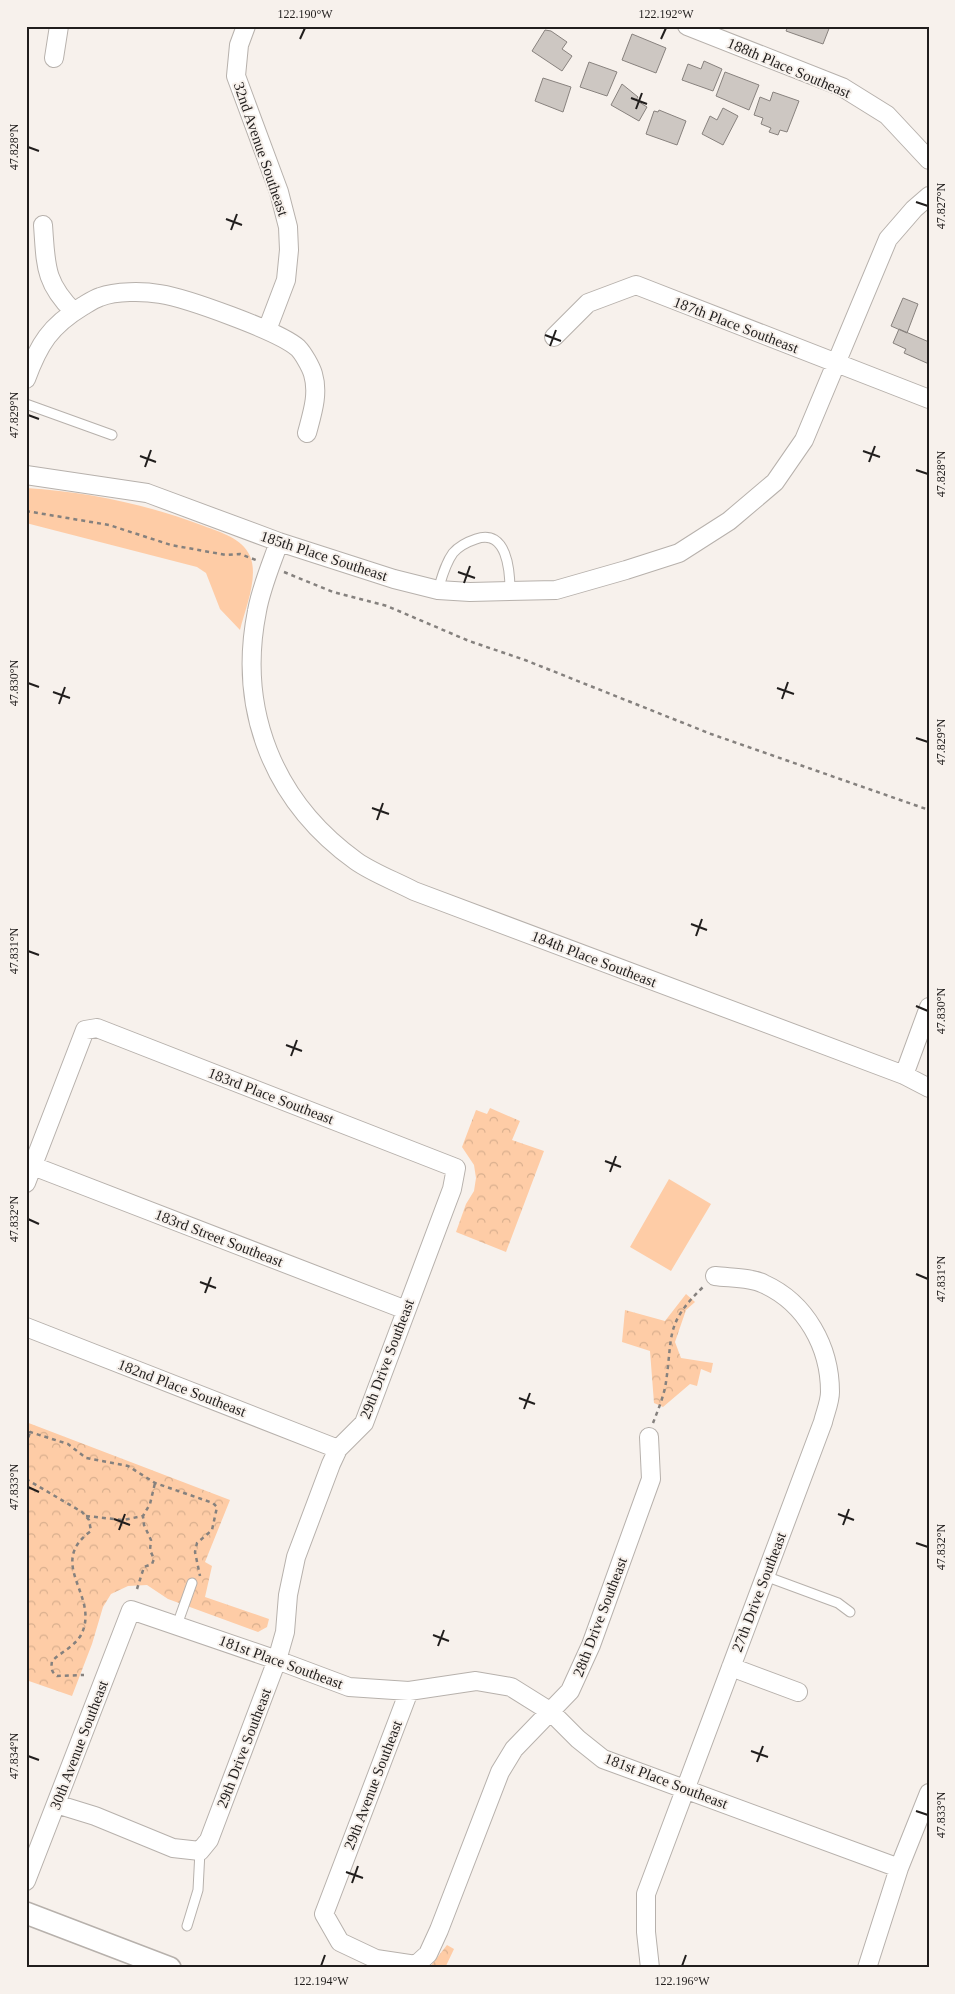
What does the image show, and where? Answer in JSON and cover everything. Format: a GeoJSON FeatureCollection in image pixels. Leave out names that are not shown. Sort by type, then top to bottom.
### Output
{"type":"FeatureCollection","features":[{"type":"Feature","properties":{"kind":"street"},"geometry":{"type":"LineString","coordinates":[[54,58],[59,26]]}},
{"type":"Feature","properties":{"kind":"street","name":"32nd Avenue Southeast"},"geometry":{"type":"LineString","coordinates":[[246,26],[239,45],[236,76],[279,192],[288,227],[290,250],[286,280],[267,330]]}},
{"type":"Feature","properties":{"kind":"street","name":"188th Place Southeast"},"geometry":{"type":"LineString","coordinates":[[687,26],[842,87],[887,115],[929,160]]}},
{"type":"Feature","properties":{"kind":"street"},"geometry":{"type":"LineString","coordinates":[[838,362],[888,239],[914,209],[929,196]]}},
{"type":"Feature","properties":{"kind":"street"},"geometry":{"type":"LineString","coordinates":[[43,225],[47,270],[52,287],[74,312]]}},
{"type":"Feature","properties":{"kind":"street","name":"187th Place Southeast"},"geometry":{"type":"LineString","coordinates":[[554,337],[588,303],[636,285],[929,399]]}},
{"type":"Feature","properties":{"kind":"street"},"geometry":{"type":"LineString","coordinates":[[26,379],[34,359],[50,330],[74,312],[100,297],[128,293],[160,294],[188,301],[267,330],[298,348],[313,373],[317,395],[307,434]]}},
{"type":"Feature","properties":{"kind":"street","name":"185th Place Southeast"},"geometry":{"type":"LineString","coordinates":[[26,475],[148,492],[278,542],[394,579],[438,590],[470,592],[556,590],[679,553],[729,522],[776,482],[804,440],[838,362]]}},
{"type":"Feature","properties":{"kind":"street","name":"184th Place Southeast"},"geometry":{"type":"LineString","coordinates":[[278,542],[257,611],[251,665],[254,711],[268,756],[285,789],[320,830],[357,862],[414,890],[904,1075],[929,1088]]}},
{"type":"Feature","properties":{"kind":"street"},"geometry":{"type":"LineString","coordinates":[[904,1075],[929,1007]]}},
{"type":"Feature","properties":{"kind":"street","name":"183rd Place Southeast"},"geometry":{"type":"LineString","coordinates":[[33,1166],[85,1030],[97,1028],[456,1168]]}},
{"type":"Feature","properties":{"kind":"street"},"geometry":{"type":"LineString","coordinates":[[26,1183],[33,1166]]}},
{"type":"Feature","properties":{"kind":"street","name":"183rd Street Southeast"},"geometry":{"type":"LineString","coordinates":[[33,1166],[406,1310]]}},
{"type":"Feature","properties":{"kind":"street","name":"29th Drive Southeast"},"geometry":{"type":"LineString","coordinates":[[200,1851],[209,1840],[277,1660],[285,1632],[288,1595],[296,1557],[338,1449],[364,1423],[452,1189],[456,1168]]}},
{"type":"Feature","properties":{"kind":"street","name":"27th Drive Southeast"},"geometry":{"type":"LineString","coordinates":[[650,1968],[646,1932],[646,1894],[823,1422],[830,1394],[826,1361],[816,1332],[797,1306],[763,1283],[715,1276]]}},
{"type":"Feature","properties":{"kind":"street","name":"182nd Place Southeast"},"geometry":{"type":"LineString","coordinates":[[26,1327],[338,1449]]}},
{"type":"Feature","properties":{"kind":"street","name":"28th Drive Southeast"},"geometry":{"type":"LineString","coordinates":[[416,1965],[428,1954],[439,1930],[500,1772],[514,1749],[570,1691],[591,1645],[651,1479],[649,1437]]}},
{"type":"Feature","properties":{"kind":"street","name":"181st Place Southeast"},"geometry":{"type":"LineString","coordinates":[[131,1610],[349,1687],[409,1691],[476,1681],[511,1687],[551,1712],[578,1739],[603,1759],[899,1868]]}},
{"type":"Feature","properties":{"kind":"street","name":"30th Avenue Southeast"},"geometry":{"type":"LineString","coordinates":[[26,1881],[131,1610]]}},
{"type":"Feature","properties":{"kind":"street"},"geometry":{"type":"LineString","coordinates":[[731,1667],[798,1692]]}},
{"type":"Feature","properties":{"kind":"street","name":"29th Avenue Southeast"},"geometry":{"type":"LineString","coordinates":[[409,1691],[324,1914],[340,1942],[376,1959],[416,1965]]}},
{"type":"Feature","properties":{"kind":"street"},"geometry":{"type":"LineString","coordinates":[[867,1968],[899,1868],[929,1794]]}},
{"type":"Feature","properties":{"kind":"street"},"geometry":{"type":"LineString","coordinates":[[56,1804],[96,1816],[173,1848],[200,1851]]}},
{"type":"Feature","properties":{"kind":"street"},"geometry":{"type":"LineString","coordinates":[[26,1913],[170,1968]]}},
{"type":"Feature","properties":{"kind":"lane"},"geometry":{"type":"LineString","coordinates":[[26,404],[112,435]]}},
{"type":"Feature","properties":{"kind":"lane"},"geometry":{"type":"LineString","coordinates":[[438,590],[446,564],[454,552],[465,543],[480,537],[495,540],[504,550],[510,568],[510,591]]}},
{"type":"Feature","properties":{"kind":"lane"},"geometry":{"type":"LineString","coordinates":[[765,1576],[838,1603],[850,1612]]}},
{"type":"Feature","properties":{"kind":"lane"},"geometry":{"type":"LineString","coordinates":[[177,1625],[195,1583]]}},
{"type":"Feature","properties":{"kind":"lane"},"geometry":{"type":"LineString","coordinates":[[187,1926],[198,1890],[200,1851]]}},
{"type":"Feature","properties":{"kind":"path"},"geometry":{"type":"LineString","coordinates":[[26,511],[109,525],[171,545],[226,555],[240,554],[333,592],[387,606],[469,641],[525,660],[711,734],[929,810]]}},
{"type":"Feature","properties":{"kind":"path"},"geometry":{"type":"LineString","coordinates":[[649,1437],[666,1383],[672,1327],[685,1305],[715,1276]]}},
{"type":"Feature","properties":{"kind":"path"},"geometry":{"type":"LineString","coordinates":[[26,1424],[30,1432],[26,1445]]}},
{"type":"Feature","properties":{"kind":"path"},"geometry":{"type":"LineString","coordinates":[[30,1432],[68,1444],[86,1458],[128,1466],[156,1483],[213,1503],[218,1507],[212,1530],[197,1543],[195,1552],[201,1573],[195,1583]]}},
{"type":"Feature","properties":{"kind":"path"},"geometry":{"type":"LineString","coordinates":[[26,1479],[32,1485],[59,1498],[85,1516],[123,1520],[143,1516]]}},
{"type":"Feature","properties":{"kind":"path"},"geometry":{"type":"LineString","coordinates":[[137,1589],[144,1567],[152,1564],[154,1559],[150,1550],[151,1540],[144,1526],[143,1516],[150,1504],[156,1483]]}},
{"type":"Feature","properties":{"kind":"path"},"geometry":{"type":"LineString","coordinates":[[84,1675],[57,1676],[52,1672],[51,1668],[52,1661],[70,1648],[81,1635],[84,1624],[80,1588],[71,1567],[72,1554],[79,1540],[91,1531],[85,1516]]}},
{"type":"Feature","properties":{"kind":"green space"},"geometry":{"type":"Polygon","coordinates":[[[26,488],[94,496],[139,505],[182,518],[223,533],[236,540],[250,556],[253,573],[250,593],[240,630],[220,609],[206,573],[197,567],[26,523],[26,488]]]}},
{"type":"Feature","properties":{"kind":"green space"},"geometry":{"type":"Polygon","coordinates":[[[490,1108],[520,1121],[512,1140],[544,1151],[506,1252],[456,1232],[466,1204],[474,1191],[476,1178],[474,1165],[462,1147],[476,1110],[487,1114],[490,1108]]]}},
{"type":"Feature","properties":{"kind":"green space"},"geometry":{"type":"Polygon","coordinates":[[[669,1179],[711,1204],[671,1271],[630,1247],[669,1179]]]}},
{"type":"Feature","properties":{"kind":"green space"},"geometry":{"type":"Polygon","coordinates":[[[686,1294],[695,1302],[686,1310],[675,1342],[681,1358],[713,1363],[711,1373],[701,1369],[697,1386],[690,1384],[663,1407],[654,1403],[650,1351],[622,1342],[625,1310],[665,1321],[686,1294]]]}},
{"type":"Feature","properties":{"kind":"green space"},"geometry":{"type":"Polygon","coordinates":[[[26,1422],[230,1500],[205,1562],[212,1566],[205,1597],[269,1619],[267,1627],[258,1632],[168,1599],[147,1585],[128,1586],[111,1594],[103,1607],[92,1644],[72,1696],[26,1680],[26,1422]]]}},
{"type":"Feature","properties":{"kind":"green space"},"geometry":{"type":"Polygon","coordinates":[[[447,1945],[454,1949],[445,1968],[429,1968],[447,1945]]]}},
{"type":"Feature","properties":{"kind":"building"},"geometry":{"type":"Polygon","coordinates":[[[788,26],[830,26],[823,44],[786,31],[788,26]]]}},
{"type":"Feature","properties":{"kind":"building"},"geometry":{"type":"Polygon","coordinates":[[[545,30],[551,31],[567,42],[562,49],[572,56],[562,71],[532,51],[545,30]]]}},
{"type":"Feature","properties":{"kind":"building"},"geometry":{"type":"Polygon","coordinates":[[[632,34],[666,48],[656,73],[622,60],[632,34]]]}},
{"type":"Feature","properties":{"kind":"building"},"geometry":{"type":"Polygon","coordinates":[[[704,61],[722,69],[713,91],[682,80],[688,64],[701,69],[704,61]]]}},
{"type":"Feature","properties":{"kind":"building"},"geometry":{"type":"Polygon","coordinates":[[[589,62],[617,72],[607,96],[580,87],[589,62]]]}},
{"type":"Feature","properties":{"kind":"building"},"geometry":{"type":"Polygon","coordinates":[[[725,72],[759,85],[749,110],[716,96],[725,72]]]}},
{"type":"Feature","properties":{"kind":"building"},"geometry":{"type":"Polygon","coordinates":[[[543,78],[571,87],[563,112],[535,101],[543,78]]]}},
{"type":"Feature","properties":{"kind":"building"},"geometry":{"type":"Polygon","coordinates":[[[622,84],[638,97],[636,100],[647,107],[639,121],[611,105],[622,84]]]}},
{"type":"Feature","properties":{"kind":"building"},"geometry":{"type":"Polygon","coordinates":[[[773,92],[799,101],[787,132],[780,130],[778,135],[769,132],[771,128],[761,124],[763,118],[754,115],[760,97],[770,101],[773,92]]]}},
{"type":"Feature","properties":{"kind":"building"},"geometry":{"type":"Polygon","coordinates":[[[723,108],[738,116],[723,145],[702,134],[710,116],[717,120],[723,108]]]}},
{"type":"Feature","properties":{"kind":"building"},"geometry":{"type":"Polygon","coordinates":[[[659,110],[686,121],[677,145],[646,134],[654,111],[658,112],[659,110]]]}},
{"type":"Feature","properties":{"kind":"building"},"geometry":{"type":"Polygon","coordinates":[[[903,298],[918,304],[907,333],[891,326],[903,298]]]}},
{"type":"Feature","properties":{"kind":"building"},"geometry":{"type":"Polygon","coordinates":[[[899,329],[929,342],[929,364],[904,353],[906,349],[893,343],[899,329]]]}}]}
